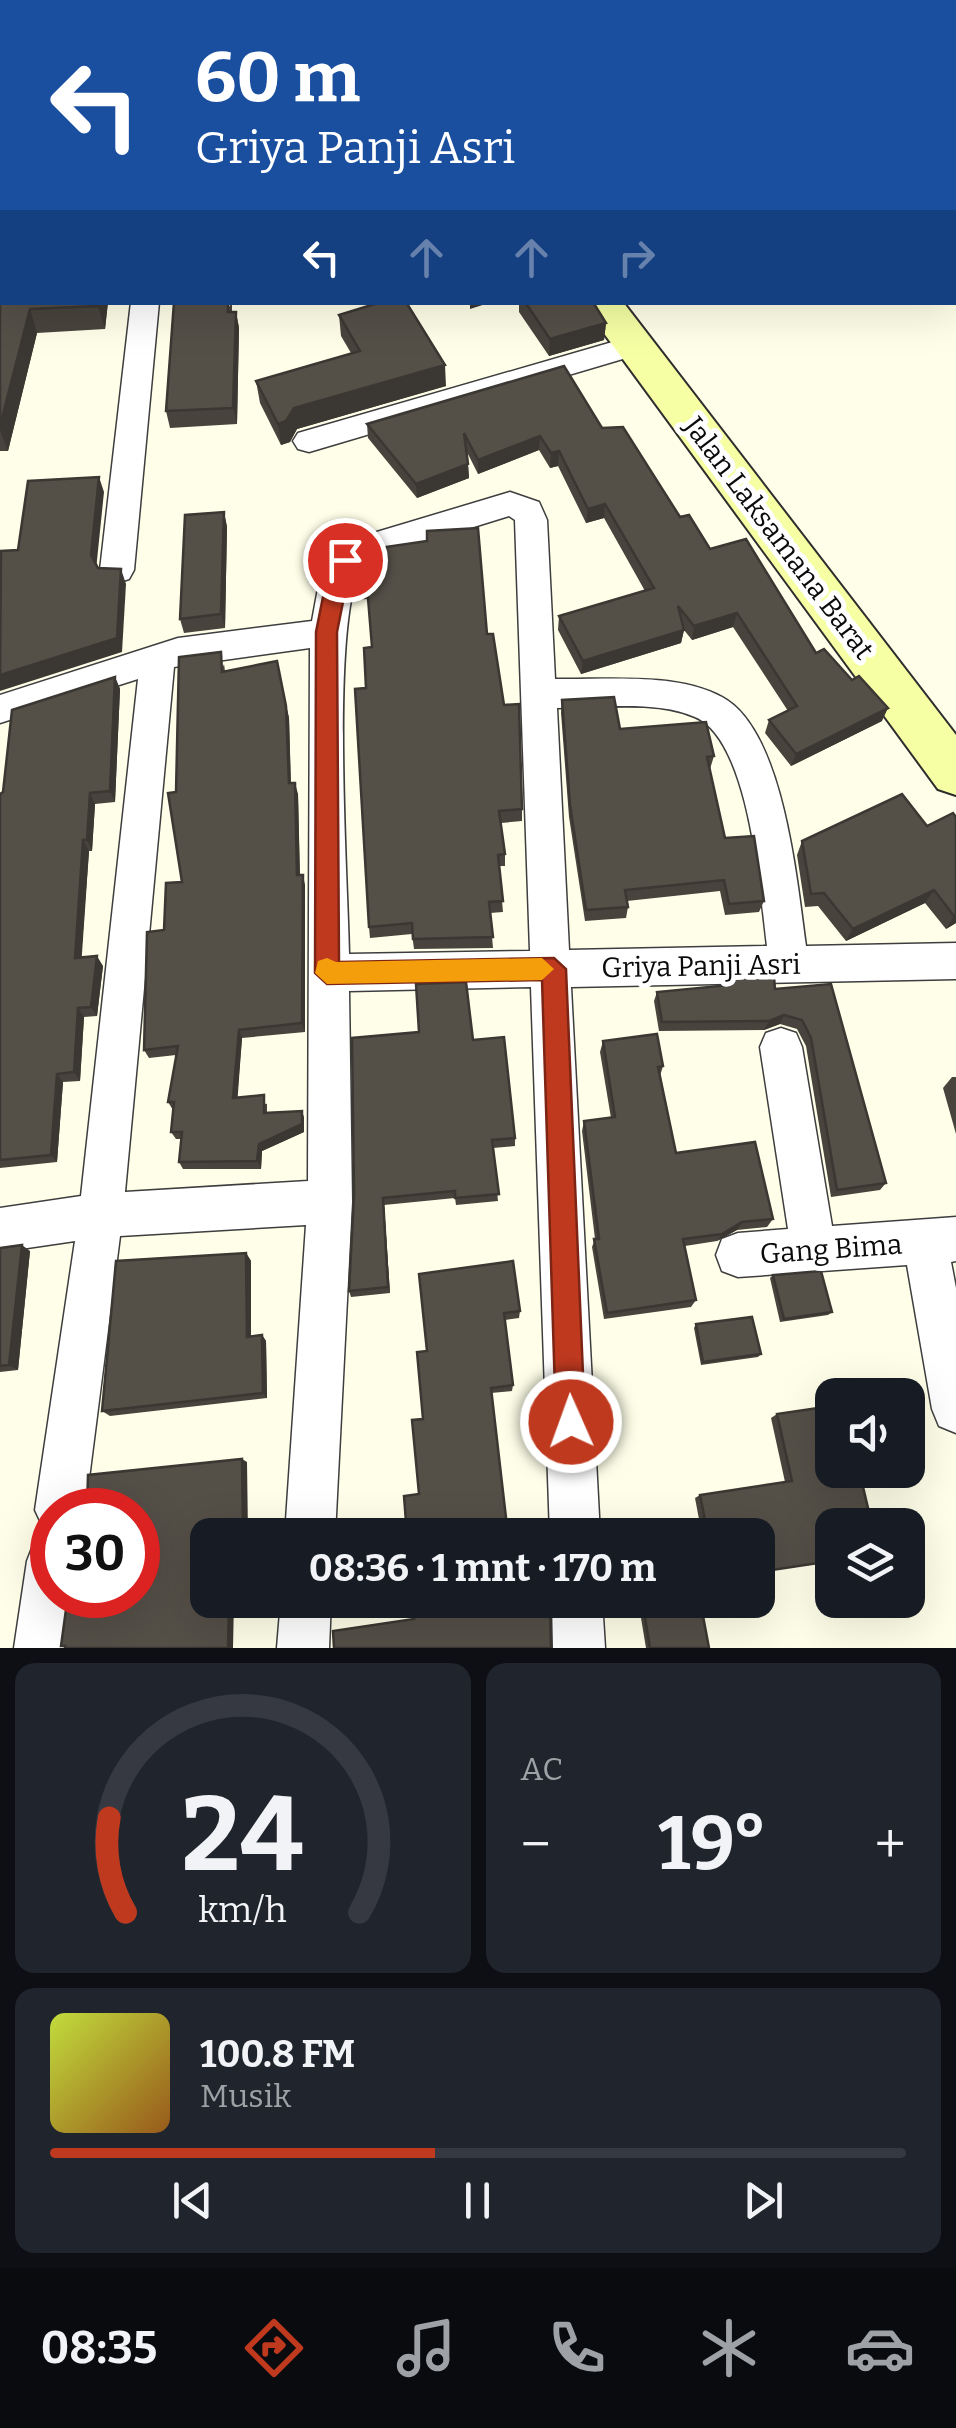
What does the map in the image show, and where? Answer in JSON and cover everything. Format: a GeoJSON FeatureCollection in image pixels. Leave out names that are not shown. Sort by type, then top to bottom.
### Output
{"type":"FeatureCollection","features":[{"type":"Feature","properties":{"kind":"main road","name":"Jalan Laksamana Barat"},"geometry":{"type":"LineString","coordinates":[[603,305],[956,774]]}},
{"type":"Feature","properties":{"kind":"street"},"geometry":{"type":"LineString","coordinates":[[117,570],[146,305]]}},
{"type":"Feature","properties":{"kind":"street"},"geometry":{"type":"LineString","coordinates":[[309,441],[634,346]]}},
{"type":"Feature","properties":{"kind":"street"},"geometry":{"type":"LineString","coordinates":[[311,1518],[330,1202],[327,632],[338,572],[352,552],[499,506],[518,505],[528,510],[531,520],[554,969],[574,1518]]}},
{"type":"Feature","properties":{"kind":"street"},"geometry":{"type":"LineString","coordinates":[[0,709],[178,652],[327,632]]}},
{"type":"Feature","properties":{"kind":"street"},"geometry":{"type":"LineString","coordinates":[[63,1488],[101,1215],[157,660]]}},
{"type":"Feature","properties":{"kind":"street"},"geometry":{"type":"LineString","coordinates":[[537,693],[682,700],[712,708],[728,722],[750,762],[762,800],[789,964]]}},
{"type":"Feature","properties":{"kind":"street","name":"Griya Panji Asri"},"geometry":{"type":"LineString","coordinates":[[327,973],[956,960]]}},
{"type":"Feature","properties":{"kind":"street"},"geometry":{"type":"LineString","coordinates":[[782,1047],[814,1250]]}},
{"type":"Feature","properties":{"kind":"street"},"geometry":{"type":"LineString","coordinates":[[0,1230],[101,1215],[330,1202]]}},
{"type":"Feature","properties":{"kind":"street","name":"Gang Bima"},"geometry":{"type":"LineString","coordinates":[[738,1255],[941,1241],[956,1409]]}},
{"type":"Feature","properties":{"kind":"street"},"geometry":{"type":"LineString","coordinates":[[40,1648],[44,1618]]}},
{"type":"Feature","properties":{"kind":"street"},"geometry":{"type":"LineString","coordinates":[[303,1648],[305,1618]]}},
{"type":"Feature","properties":{"kind":"street"},"geometry":{"type":"LineString","coordinates":[[578,1618],[579,1648]]}},
{"type":"Feature","properties":{"kind":"building"},"geometry":{"type":"Polygon","coordinates":[[[0,305],[98,305],[30,309],[0,426],[0,305]]]}},
{"type":"Feature","properties":{"kind":"building"},"geometry":{"type":"Polygon","coordinates":[[[174,305],[228,305],[228,312],[236,312],[233,408],[166,411],[174,305]]]}},
{"type":"Feature","properties":{"kind":"building"},"geometry":{"type":"Polygon","coordinates":[[[371,305],[408,305],[445,365],[294,408],[286,421],[278,424],[256,381],[360,351],[339,315],[371,305]]]}},
{"type":"Feature","properties":{"kind":"building"},"geometry":{"type":"Polygon","coordinates":[[[527,305],[595,305],[606,323],[550,339],[527,305]]]}},
{"type":"Feature","properties":{"kind":"building"},"geometry":{"type":"Polygon","coordinates":[[[564,366],[602,428],[623,427],[680,517],[689,515],[710,549],[746,539],[816,653],[824,649],[852,680],[859,676],[888,708],[796,754],[769,720],[797,706],[737,613],[694,626],[678,606],[684,630],[583,661],[559,616],[654,588],[605,504],[588,509],[559,451],[551,453],[540,436],[478,460],[464,433],[468,464],[416,484],[367,424],[564,366]]]}},
{"type":"Feature","properties":{"kind":"building"},"geometry":{"type":"Polygon","coordinates":[[[99,477],[91,555],[98,568],[121,569],[117,638],[0,675],[1,551],[18,550],[28,481],[99,477]]]}},
{"type":"Feature","properties":{"kind":"building"},"geometry":{"type":"Polygon","coordinates":[[[224,512],[221,614],[180,619],[185,515],[224,512]]]}},
{"type":"Feature","properties":{"kind":"building"},"geometry":{"type":"Polygon","coordinates":[[[478,528],[487,634],[493,634],[504,705],[519,704],[522,809],[499,811],[505,854],[498,855],[503,901],[489,902],[493,937],[413,939],[412,923],[369,927],[355,689],[366,688],[364,648],[372,647],[367,586],[354,586],[365,550],[427,541],[427,531],[478,528]]]}},
{"type":"Feature","properties":{"kind":"building"},"geometry":{"type":"Polygon","coordinates":[[[221,652],[222,672],[277,661],[286,706],[289,783],[295,783],[297,875],[303,875],[302,1023],[239,1030],[233,1098],[264,1095],[264,1113],[302,1111],[302,1124],[259,1144],[257,1161],[179,1162],[182,1132],[171,1132],[174,1102],[168,1102],[178,1046],[144,1050],[147,932],[164,930],[166,883],[182,882],[168,793],[176,792],[179,657],[221,652]]]}},
{"type":"Feature","properties":{"kind":"building"},"geometry":{"type":"Polygon","coordinates":[[[115,677],[110,791],[90,793],[87,840],[83,840],[75,958],[97,956],[91,1007],[78,1008],[74,1072],[57,1074],[51,1155],[0,1160],[0,794],[12,710],[115,677]]]}},
{"type":"Feature","properties":{"kind":"building"},"geometry":{"type":"Polygon","coordinates":[[[614,697],[620,729],[706,722],[714,756],[707,757],[725,838],[754,836],[764,901],[729,904],[724,880],[625,890],[628,907],[586,910],[570,805],[562,700],[614,697]]]}},
{"type":"Feature","properties":{"kind":"building"},"geometry":{"type":"Polygon","coordinates":[[[902,794],[927,826],[953,813],[956,817],[956,915],[934,890],[853,929],[824,893],[811,894],[802,841],[902,794]]]}},
{"type":"Feature","properties":{"kind":"building"},"geometry":{"type":"Polygon","coordinates":[[[774,977],[775,989],[831,984],[886,1183],[837,1190],[811,1038],[802,1020],[784,1015],[769,1021],[662,1022],[657,992],[730,985],[729,978],[774,977]]]}},
{"type":"Feature","properties":{"kind":"building"},"geometry":{"type":"Polygon","coordinates":[[[466,982],[473,1040],[504,1037],[515,1138],[492,1140],[499,1194],[455,1198],[455,1191],[383,1198],[388,1287],[349,1291],[354,1195],[352,1038],[419,1032],[416,984],[466,982]]]}},
{"type":"Feature","properties":{"kind":"building"},"geometry":{"type":"Polygon","coordinates":[[[657,1034],[663,1066],[658,1067],[676,1153],[755,1142],[773,1219],[742,1222],[722,1234],[683,1239],[696,1300],[607,1313],[594,1239],[599,1239],[584,1121],[615,1117],[603,1041],[657,1034]]]}},
{"type":"Feature","properties":{"kind":"building"},"geometry":{"type":"Polygon","coordinates":[[[22,1245],[9,1365],[0,1366],[0,1248],[22,1245]]]}},
{"type":"Feature","properties":{"kind":"building"},"geometry":{"type":"Polygon","coordinates":[[[246,1253],[247,1337],[262,1335],[263,1393],[102,1411],[116,1261],[246,1253]]]}},
{"type":"Feature","properties":{"kind":"building"},"geometry":{"type":"Polygon","coordinates":[[[513,1261],[520,1311],[504,1313],[513,1385],[491,1388],[506,1518],[406,1518],[404,1496],[419,1494],[412,1420],[423,1419],[417,1352],[427,1351],[419,1274],[513,1261]]]}},
{"type":"Feature","properties":{"kind":"building"},"geometry":{"type":"Polygon","coordinates":[[[821,1271],[832,1312],[784,1319],[773,1275],[821,1271]]]}},
{"type":"Feature","properties":{"kind":"building"},"geometry":{"type":"Polygon","coordinates":[[[752,1317],[761,1354],[703,1362],[696,1324],[752,1317]]]}},
{"type":"Feature","properties":{"kind":"building"},"geometry":{"type":"Polygon","coordinates":[[[815,1408],[815,1488],[863,1488],[868,1508],[815,1508],[815,1564],[775,1569],[775,1518],[705,1518],[700,1495],[792,1481],[777,1414],[815,1408]]]}},
{"type":"Feature","properties":{"kind":"building"},"geometry":{"type":"Polygon","coordinates":[[[242,1459],[243,1518],[190,1518],[190,1618],[229,1618],[228,1648],[61,1646],[65,1618],[160,1618],[160,1488],[88,1488],[88,1475],[242,1459]]]}},
{"type":"Feature","properties":{"kind":"building"},"geometry":{"type":"Polygon","coordinates":[[[550,1618],[551,1648],[334,1648],[333,1631],[414,1619],[550,1618]]]}},
{"type":"Feature","properties":{"kind":"building"},"geometry":{"type":"Polygon","coordinates":[[[645,1618],[703,1618],[709,1648],[650,1648],[645,1618]]]}},
{"type":"Feature","properties":{"kind":"slow traffic"},"geometry":{"type":"LineString","coordinates":[[327,969],[327,973],[542,969]]}},
{"type":"Feature","properties":{"kind":"route"},"geometry":{"type":"LineString","coordinates":[[345,560],[338,572],[327,632],[327,973],[554,969],[571,1422]]}}]}
